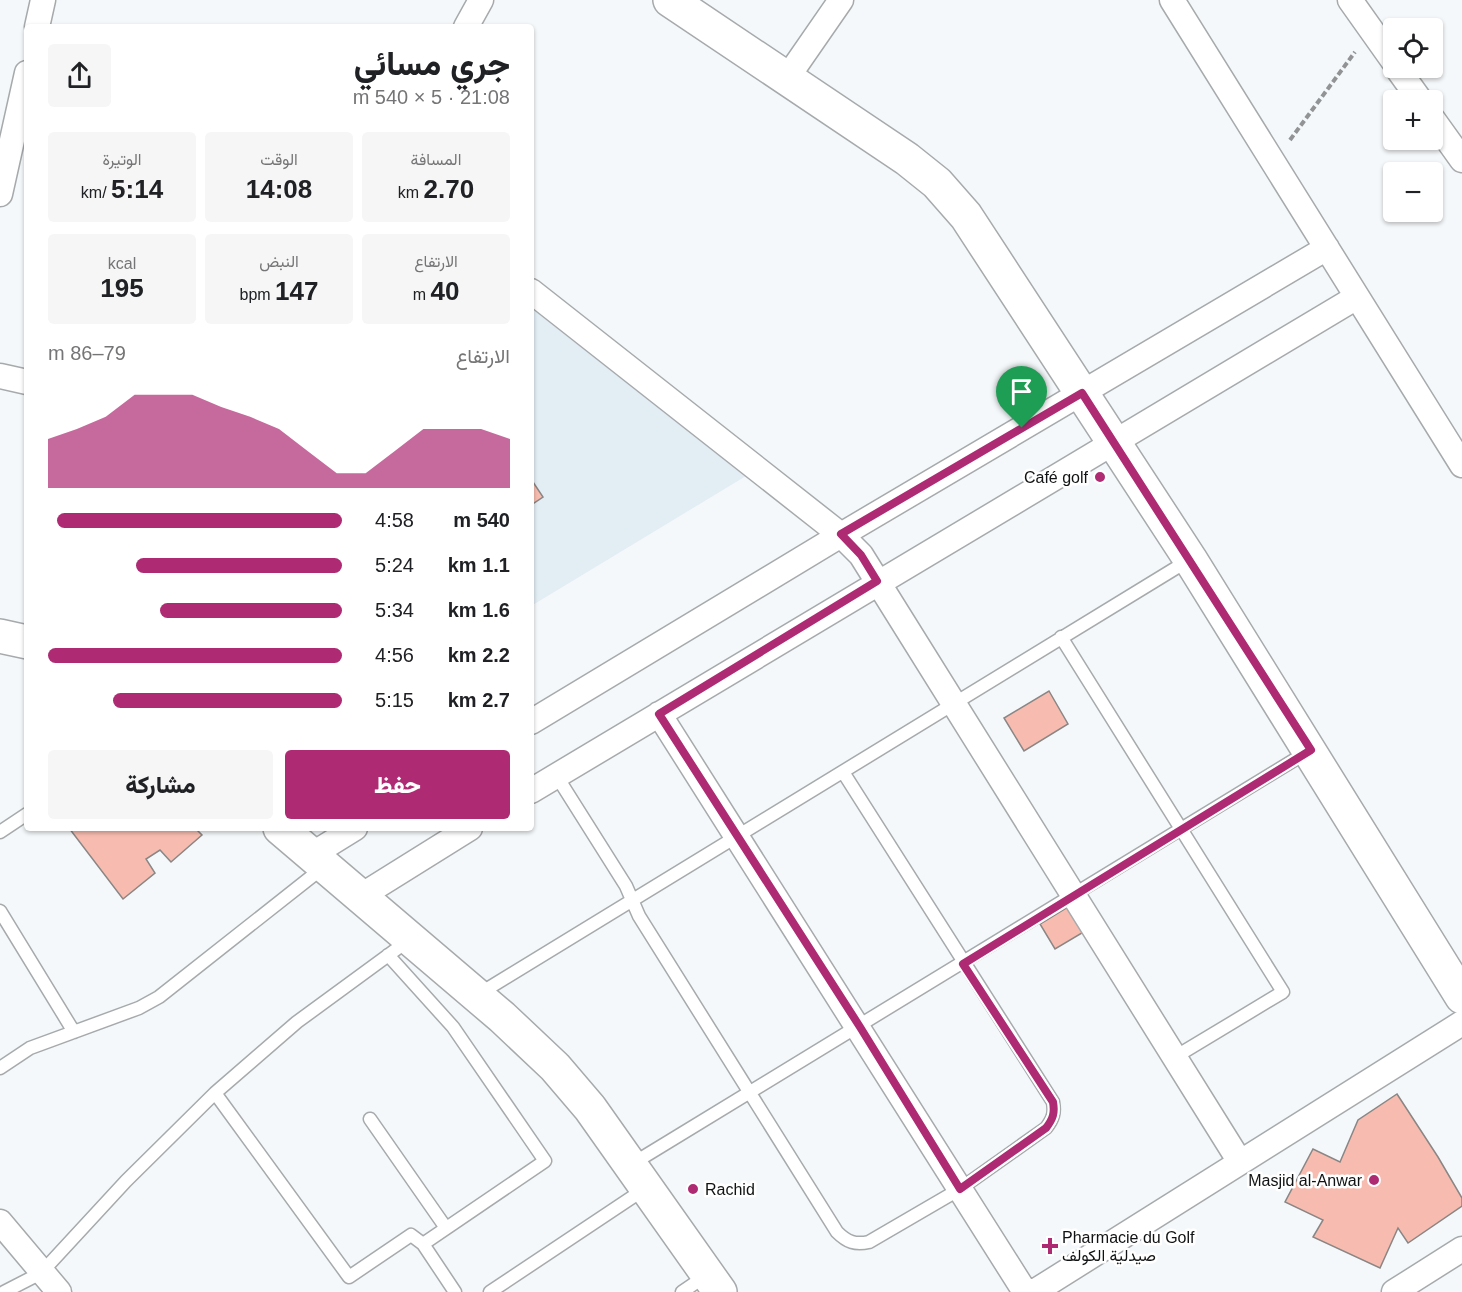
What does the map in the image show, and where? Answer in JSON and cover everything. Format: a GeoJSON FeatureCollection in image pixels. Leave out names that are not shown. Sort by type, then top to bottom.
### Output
{"type":"FeatureCollection","features":[{"type":"Feature","properties":{"kind":"street"},"geometry":{"type":"LineString","coordinates":[[38,24],[43,0]]}},
{"type":"Feature","properties":{"kind":"street"},"geometry":{"type":"LineString","coordinates":[[468,24],[481,0]]}},
{"type":"Feature","properties":{"kind":"street"},"geometry":{"type":"LineString","coordinates":[[670,0],[871,134],[937,183],[966,216],[995,257],[1190,559],[1311,750],[1462,997]]}},
{"type":"Feature","properties":{"kind":"street"},"geometry":{"type":"LineString","coordinates":[[787,78],[841,0]]}},
{"type":"Feature","properties":{"kind":"street"},"geometry":{"type":"LineString","coordinates":[[1172,0],[1462,465]]}},
{"type":"Feature","properties":{"kind":"street"},"geometry":{"type":"LineString","coordinates":[[1350,0],[1383,47]]}},
{"type":"Feature","properties":{"kind":"street"},"geometry":{"type":"LineString","coordinates":[[0,194],[14,121],[24,84]]}},
{"type":"Feature","properties":{"kind":"street"},"geometry":{"type":"LineString","coordinates":[[1443,133],[1462,160]]}},
{"type":"Feature","properties":{"kind":"street"},"geometry":{"type":"LineString","coordinates":[[534,720],[841,534],[1327,248]]}},
{"type":"Feature","properties":{"kind":"street"},"geometry":{"type":"LineString","coordinates":[[534,293],[841,534],[861,555],[1076,895],[1240,1162]]}},
{"type":"Feature","properties":{"kind":"street"},"geometry":{"type":"LineString","coordinates":[[534,788],[877,581],[1357,297]]}},
{"type":"Feature","properties":{"kind":"street"},"geometry":{"type":"LineString","coordinates":[[0,376],[24,381]]}},
{"type":"Feature","properties":{"kind":"street"},"geometry":{"type":"LineString","coordinates":[[0,636],[24,641]]}},
{"type":"Feature","properties":{"kind":"street"},"geometry":{"type":"LineString","coordinates":[[659,714],[860,1027],[1025,1292]]}},
{"type":"Feature","properties":{"kind":"street"},"geometry":{"type":"LineString","coordinates":[[284,831],[361,896],[399,947],[476,996],[555,1067],[639,1176],[703,1286]]}},
{"type":"Feature","properties":{"kind":"street"},"geometry":{"type":"LineString","coordinates":[[319,860],[352,831]]}},
{"type":"Feature","properties":{"kind":"street"},"geometry":{"type":"LineString","coordinates":[[361,896],[465,831]]}},
{"type":"Feature","properties":{"kind":"street"},"geometry":{"type":"LineString","coordinates":[[1034,1292],[1462,1023]]}},
{"type":"Feature","properties":{"kind":"street"},"geometry":{"type":"LineString","coordinates":[[0,1222],[59,1292]]}},
{"type":"Feature","properties":{"kind":"street"},"geometry":{"type":"LineString","coordinates":[[1394,1292],[1462,1249]]}},
{"type":"Feature","properties":{"kind":"lane"},"geometry":{"type":"LineString","coordinates":[[476,996],[1190,559]]}},
{"type":"Feature","properties":{"kind":"lane"},"geometry":{"type":"LineString","coordinates":[[1061,637],[1283,992],[1175,1057]]}},
{"type":"Feature","properties":{"kind":"lane"},"geometry":{"type":"LineString","coordinates":[[490,1292],[752,1092],[1311,750]]}},
{"type":"Feature","properties":{"kind":"lane"},"geometry":{"type":"LineString","coordinates":[[556,775],[626,886],[630,900],[752,1092],[837,1232],[845,1240],[857,1244],[869,1242],[960,1189],[1046,1128],[1052,1121],[1055,1111],[1053,1102],[963,964],[843,771]]}},
{"type":"Feature","properties":{"kind":"lane"},"geometry":{"type":"LineString","coordinates":[[0,832],[24,816]]}},
{"type":"Feature","properties":{"kind":"lane"},"geometry":{"type":"LineString","coordinates":[[0,1068],[30,1048],[139,1008],[159,997],[319,860]]}},
{"type":"Feature","properties":{"kind":"lane"},"geometry":{"type":"LineString","coordinates":[[0,911],[74,1032]]}},
{"type":"Feature","properties":{"kind":"lane"},"geometry":{"type":"LineString","coordinates":[[4,1292],[41,1273],[126,1181],[215,1093],[297,1022],[399,947],[545,1161],[423,1244]]}},
{"type":"Feature","properties":{"kind":"lane"},"geometry":{"type":"LineString","coordinates":[[215,1093],[349,1277],[411,1235],[423,1244],[455,1292]]}},
{"type":"Feature","properties":{"kind":"lane"},"geometry":{"type":"LineString","coordinates":[[370,1119],[446,1228]]}},
{"type":"Feature","properties":{"kind":"path"},"geometry":{"type":"LineString","coordinates":[[1274,162],[1371,30]]}},
{"type":"Feature","properties":{"kind":"shaded area"},"geometry":{"type":"Polygon","coordinates":[[[534,310],[746,476],[534,604],[534,310]]]}},
{"type":"Feature","properties":{"kind":"building"},"geometry":{"type":"Polygon","coordinates":[[[534,484],[543,497],[534,503],[534,484]]]}},
{"type":"Feature","properties":{"kind":"building"},"geometry":{"type":"Polygon","coordinates":[[[1049,691],[1068,724],[1024,751],[1004,718],[1049,691]]]}},
{"type":"Feature","properties":{"kind":"building"},"geometry":{"type":"Polygon","coordinates":[[[71,831],[198,831],[202,835],[171,862],[160,850],[146,859],[155,873],[123,899],[71,831]]]}},
{"type":"Feature","properties":{"kind":"building"},"geometry":{"type":"Polygon","coordinates":[[[1071,905],[1087,930],[1055,949],[1040,924],[1071,905]]]}},
{"type":"Feature","properties":{"kind":"building","name":"Masjid al-Anwar"},"geometry":{"type":"Polygon","coordinates":[[[1397,1094],[1462,1198],[1462,1206],[1408,1243],[1398,1228],[1380,1268],[1313,1237],[1323,1220],[1285,1202],[1313,1149],[1340,1162],[1358,1120],[1397,1094]]]}},
{"type":"Feature","properties":{"kind":"place","name":"Café golf"},"geometry":{"type":"Point","coordinates":[1100,477]}},
{"type":"Feature","properties":{"kind":"place","name":"Masjid al-Anwar"},"geometry":{"type":"Point","coordinates":[1374,1180]}},
{"type":"Feature","properties":{"kind":"place","name":"Rachid"},"geometry":{"type":"Point","coordinates":[693,1189]}},
{"type":"Feature","properties":{"kind":"place","name":"Pharmacie du Golf صيدلية الكولف"},"geometry":{"type":"Point","coordinates":[1050,1246]}},
{"type":"Feature","properties":{"kind":"route"},"geometry":{"type":"LineString","coordinates":[[1082,393],[1311,750],[963,964],[1053,1102],[1055,1111],[1052,1121],[1046,1128],[960,1189],[860,1027],[659,714],[877,581],[861,555],[841,534],[1022,428],[1082,393]]}}]}
